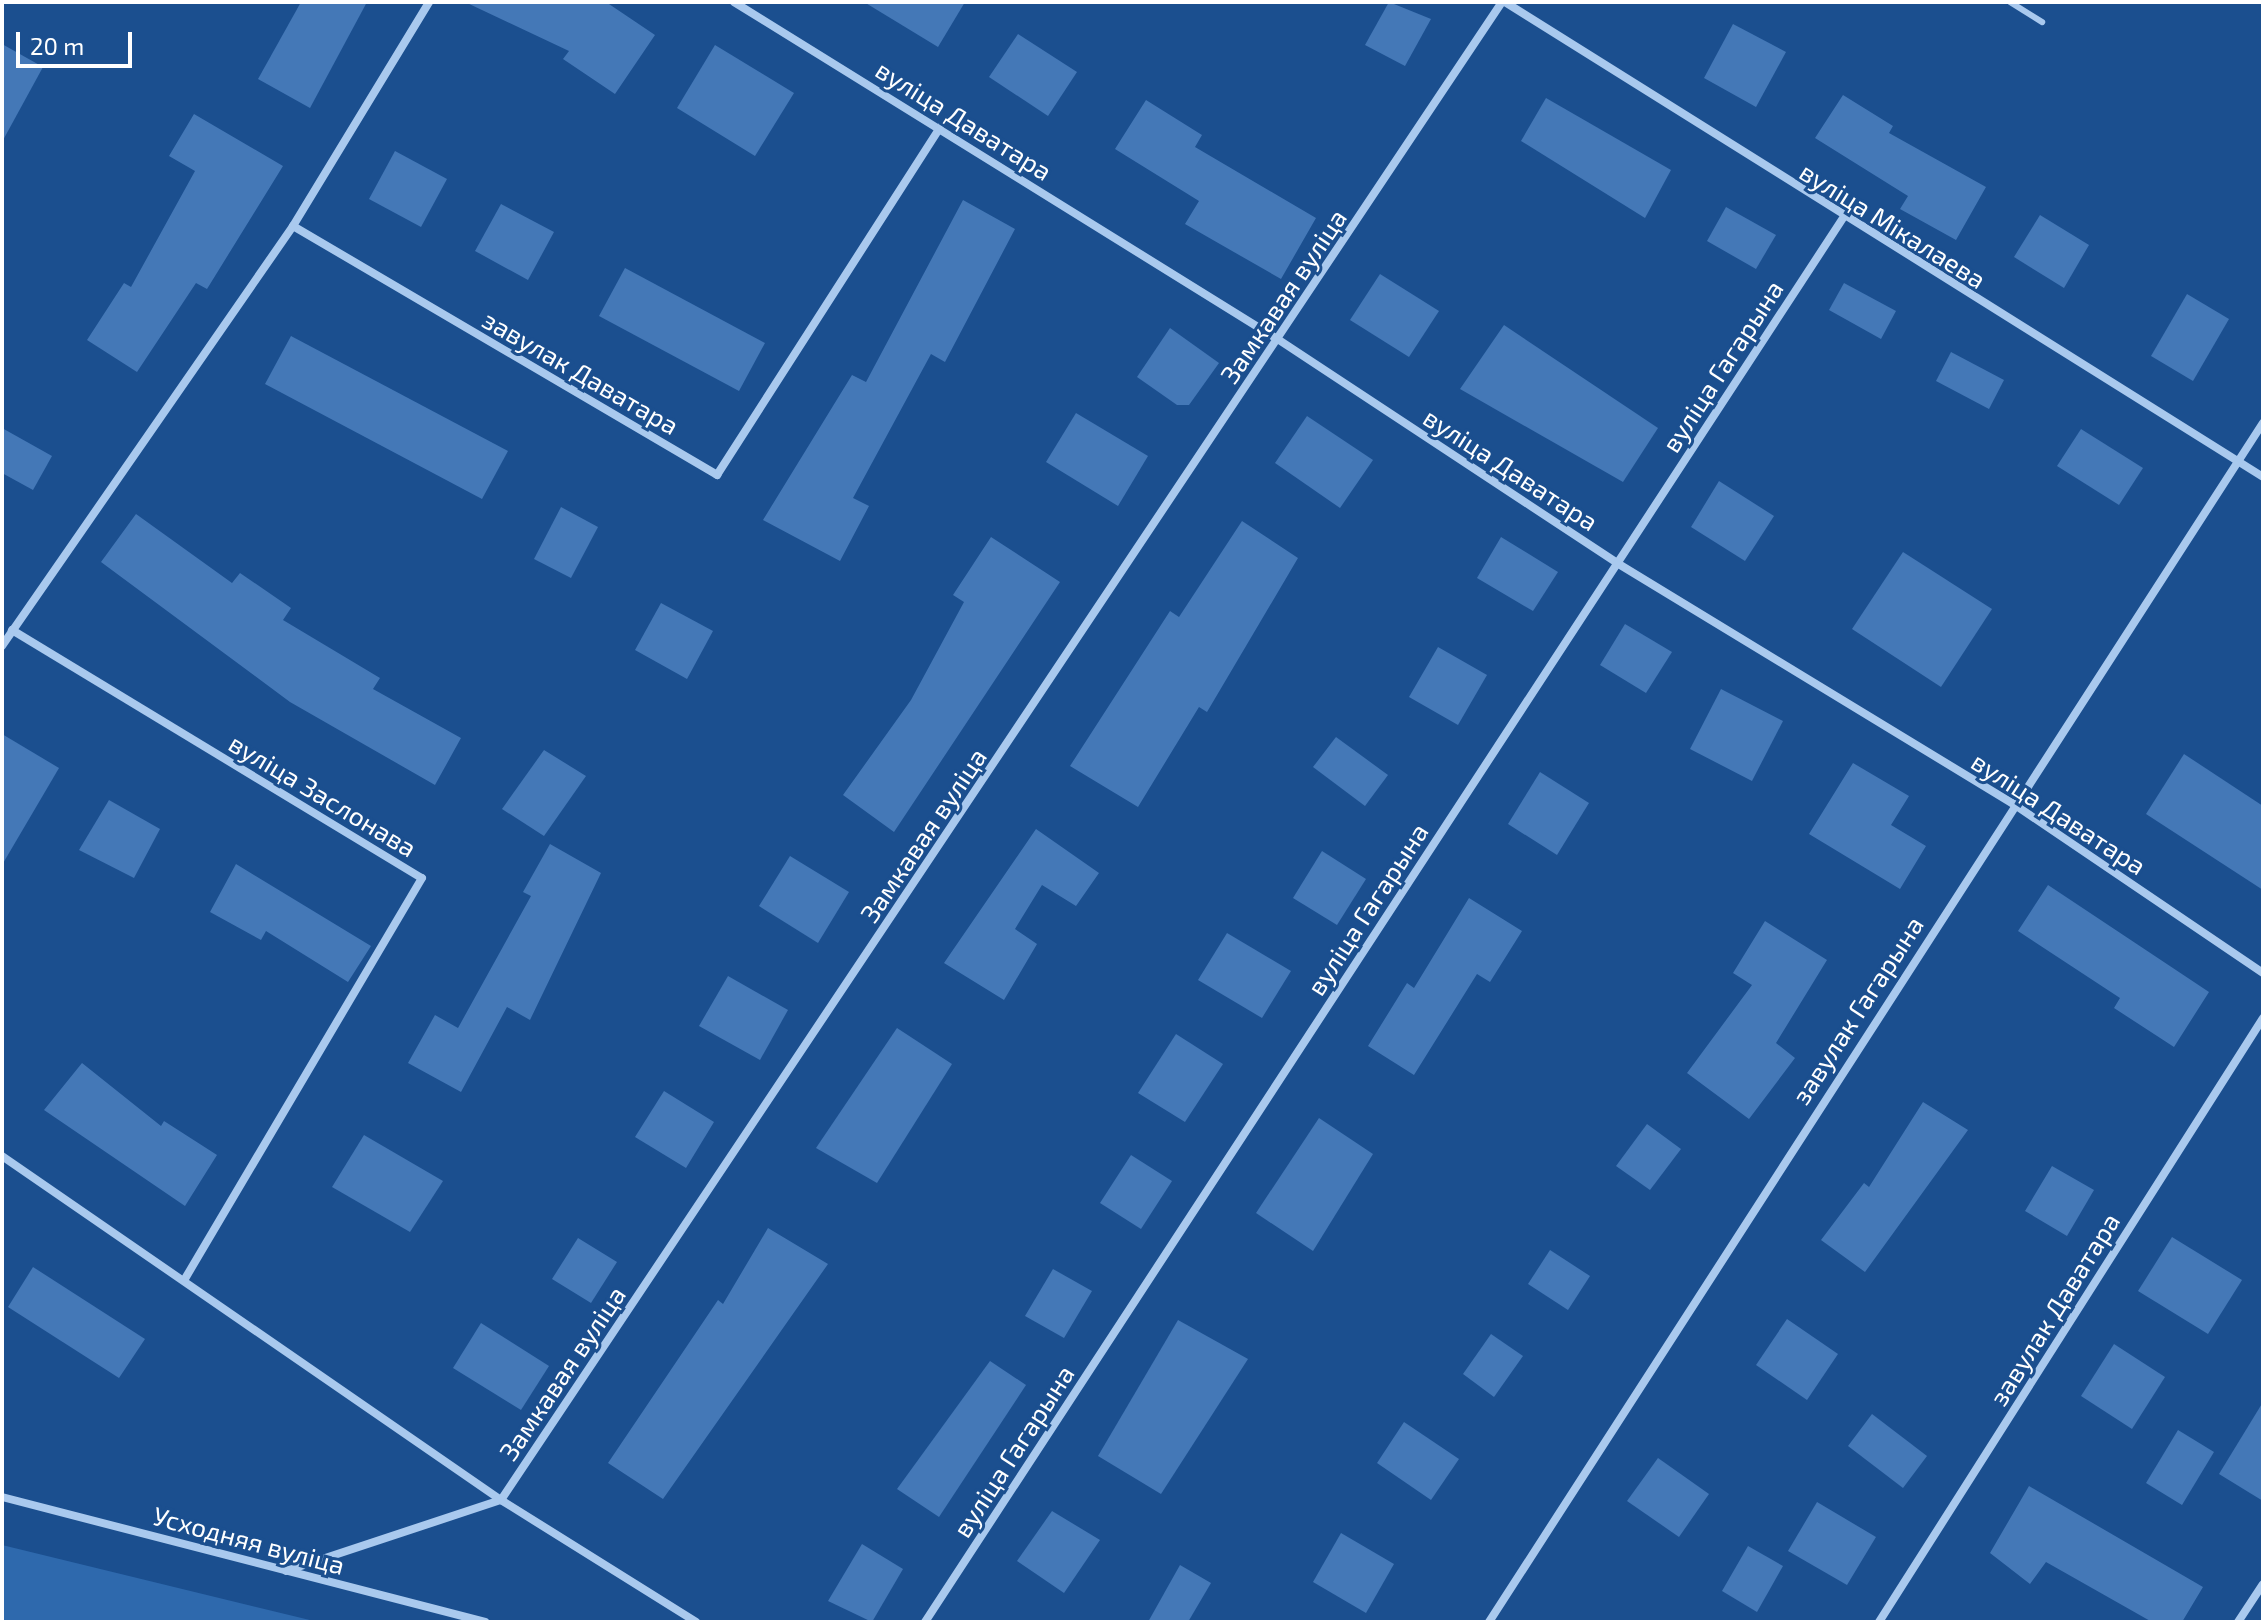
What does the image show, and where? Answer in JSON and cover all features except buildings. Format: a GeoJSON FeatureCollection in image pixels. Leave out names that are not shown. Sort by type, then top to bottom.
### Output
{"type":"FeatureCollection","features":[{"type":"Feature","properties":{"kind":"street"},"geometry":{"type":"LineString","coordinates":[[2,646],[293,226],[429,2]]}},
{"type":"Feature","properties":{"kind":"street","name":"вуліца Даватара"},"geometry":{"type":"LineString","coordinates":[[734,2],[1279,340],[1617,563],[2012,803],[2263,973]]}},
{"type":"Feature","properties":{"kind":"street","name":"вуліца Мікалаева"},"geometry":{"type":"LineString","coordinates":[[1503,2],[1843,218],[2263,477]]}},
{"type":"Feature","properties":{"kind":"street","name":"Замкавая вуліца"},"geometry":{"type":"LineString","coordinates":[[286,1571],[501,1500],[1503,2]]}},
{"type":"Feature","properties":{"kind":"street","name":"завулак Даватара"},"geometry":{"type":"LineString","coordinates":[[293,226],[717,475],[940,127]]}},
{"type":"Feature","properties":{"kind":"street","name":"вуліца Гагарына"},"geometry":{"type":"LineString","coordinates":[[925,1622],[1843,218]]}},
{"type":"Feature","properties":{"kind":"street","name":"завулак Гагарына"},"geometry":{"type":"LineString","coordinates":[[1489,1622],[2012,803],[2263,423]]}},
{"type":"Feature","properties":{"kind":"street","name":"вуліца Заслонава"},"geometry":{"type":"LineString","coordinates":[[12,630],[422,878],[186,1277]]}},
{"type":"Feature","properties":{"kind":"street","name":"завулак Даватара"},"geometry":{"type":"LineString","coordinates":[[1879,1622],[2263,1018]]}},
{"type":"Feature","properties":{"kind":"street"},"geometry":{"type":"LineString","coordinates":[[2,1156],[186,1277],[501,1500],[696,1622]]}},
{"type":"Feature","properties":{"kind":"street","name":"Усходняя вуліца"},"geometry":{"type":"LineString","coordinates":[[2,1497],[485,1622]]}},
{"type":"Feature","properties":{"kind":"street"},"geometry":{"type":"LineString","coordinates":[[2238,1622],[2263,1584]]}},
{"type":"Feature","properties":{"kind":"lane"},"geometry":{"type":"LineString","coordinates":[[2010,2],[2042,22]]}},
{"type":"Feature","properties":{"kind":"shaded area"},"geometry":{"type":"Polygon","coordinates":[[[2,1545],[318,1622],[2,1622],[2,1545]]]}}]}
